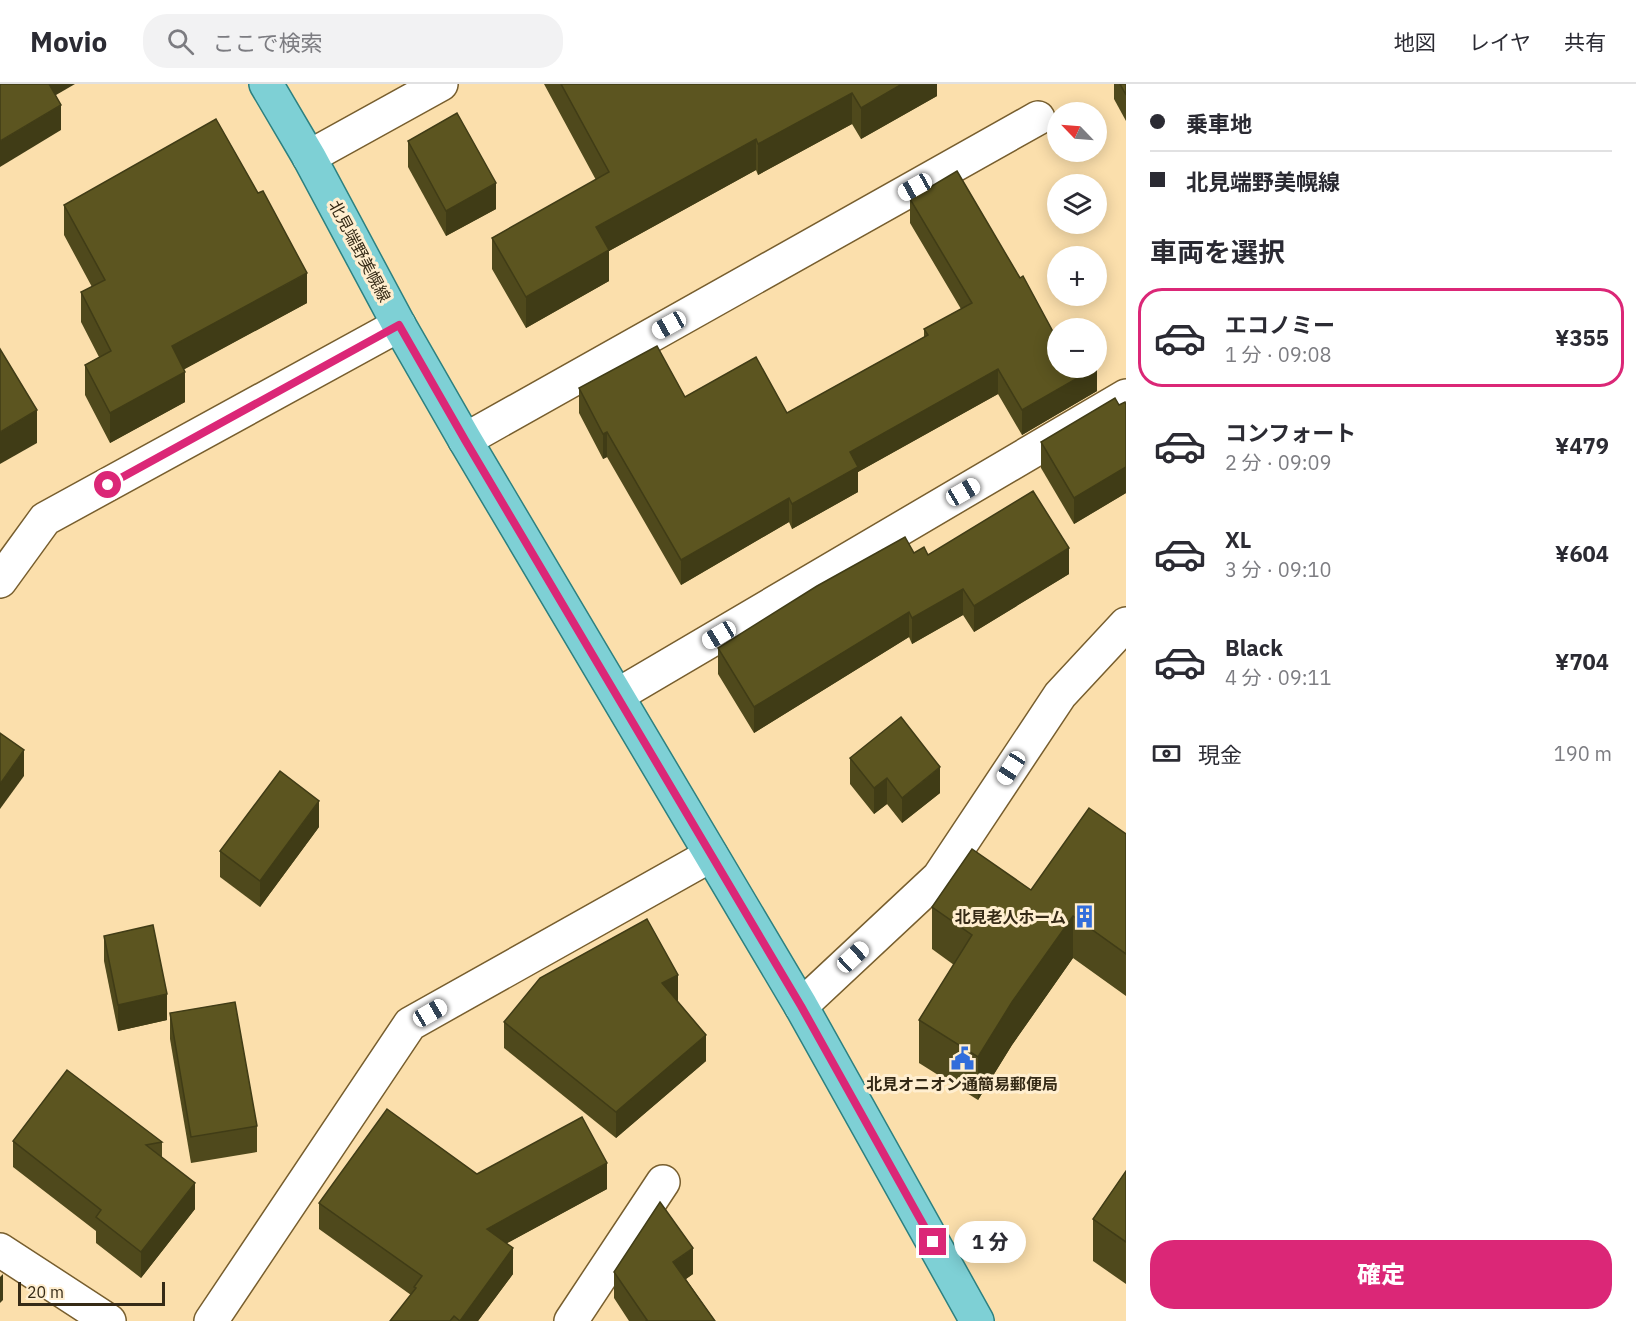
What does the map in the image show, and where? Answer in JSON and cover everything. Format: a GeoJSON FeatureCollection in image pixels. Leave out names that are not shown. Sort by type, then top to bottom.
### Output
{"type":"FeatureCollection","features":[{"type":"Feature","properties":{"kind":"main road","name":"北見端野美幌線"},"geometry":{"type":"LineString","coordinates":[[266,84],[309,157],[399,325],[465,440],[801,1006],[977,1321]]}},
{"type":"Feature","properties":{"kind":"street"},"geometry":{"type":"LineString","coordinates":[[309,157],[441,84]]}},
{"type":"Feature","properties":{"kind":"street"},"geometry":{"type":"LineString","coordinates":[[465,440],[1038,118]]}},
{"type":"Feature","properties":{"kind":"street"},"geometry":{"type":"LineString","coordinates":[[0,582],[45,519],[399,325]]}},
{"type":"Feature","properties":{"kind":"street"},"geometry":{"type":"LineString","coordinates":[[618,695],[1126,396]]}},
{"type":"Feature","properties":{"kind":"street"},"geometry":{"type":"LineString","coordinates":[[801,1006],[939,877],[1059,695],[1126,624]]}},
{"type":"Feature","properties":{"kind":"street"},"geometry":{"type":"LineString","coordinates":[[211,1321],[410,1024],[711,855]]}},
{"type":"Feature","properties":{"kind":"street"},"geometry":{"type":"LineString","coordinates":[[571,1321],[663,1182]]}},
{"type":"Feature","properties":{"kind":"street"},"geometry":{"type":"LineString","coordinates":[[0,1250],[109,1321]]}},
{"type":"Feature","properties":{"kind":"building"},"geometry":{"type":"Polygon","coordinates":[[[0,84],[49,84],[61,105],[0,141],[0,84]]]}},
{"type":"Feature","properties":{"kind":"building"},"geometry":{"type":"Polygon","coordinates":[[[561,84],[902,84],[861,108],[852,93],[758,144],[756,139],[596,227],[609,250],[526,297],[492,238],[609,172],[561,84]]]}},
{"type":"Feature","properties":{"kind":"building"},"geometry":{"type":"Polygon","coordinates":[[[1120,84],[1126,84],[1126,95],[1120,84]]]}},
{"type":"Feature","properties":{"kind":"building"},"geometry":{"type":"Polygon","coordinates":[[[457,113],[496,183],[446,211],[408,141],[457,113]]]}},
{"type":"Feature","properties":{"kind":"building"},"geometry":{"type":"Polygon","coordinates":[[[216,119],[258,193],[263,191],[307,273],[172,346],[185,372],[110,413],[85,365],[111,351],[81,292],[105,280],[64,205],[216,119]]]}},
{"type":"Feature","properties":{"kind":"building"},"geometry":{"type":"Polygon","coordinates":[[[957,171],[1020,278],[1023,276],[1047,321],[1047,378],[1078,378],[1022,410],[998,369],[850,452],[858,467],[792,504],[789,498],[681,560],[607,432],[603,434],[579,388],[657,346],[685,397],[756,357],[787,413],[928,335],[924,329],[972,303],[910,199],[957,171]]]}},
{"type":"Feature","properties":{"kind":"building"},"geometry":{"type":"Polygon","coordinates":[[[0,349],[37,410],[0,432],[0,349]]]}},
{"type":"Feature","properties":{"kind":"building"},"geometry":{"type":"Polygon","coordinates":[[[1115,398],[1119,405],[1125,402],[1126,405],[1126,467],[1074,498],[1041,442],[1115,398]]]}},
{"type":"Feature","properties":{"kind":"building"},"geometry":{"type":"Polygon","coordinates":[[[1033,491],[1069,548],[974,606],[963,589],[912,618],[909,612],[754,707],[718,648],[817,586],[905,537],[914,553],[924,547],[928,555],[1033,491]]]}},
{"type":"Feature","properties":{"kind":"building"},"geometry":{"type":"Polygon","coordinates":[[[901,717],[940,767],[902,798],[887,778],[874,788],[850,758],[901,717]]]}},
{"type":"Feature","properties":{"kind":"building"},"geometry":{"type":"Polygon","coordinates":[[[0,733],[24,750],[0,784],[0,733]]]}},
{"type":"Feature","properties":{"kind":"building"},"geometry":{"type":"Polygon","coordinates":[[[280,771],[319,801],[260,881],[220,851],[280,771]]]}},
{"type":"Feature","properties":{"kind":"building"},"geometry":{"type":"Polygon","coordinates":[[[1089,808],[1126,834],[1126,954],[1073,916],[1012,1002],[978,1057],[919,1020],[972,935],[932,907],[972,849],[1031,890],[1089,808]]]}},
{"type":"Feature","properties":{"kind":"building"},"geometry":{"type":"Polygon","coordinates":[[[647,919],[678,975],[662,983],[706,1035],[616,1112],[504,1022],[540,978],[647,919]]]}},
{"type":"Feature","properties":{"kind":"building"},"geometry":{"type":"Polygon","coordinates":[[[153,925],[167,994],[118,1005],[104,936],[153,925]]]}},
{"type":"Feature","properties":{"kind":"building"},"geometry":{"type":"Polygon","coordinates":[[[235,1002],[257,1126],[191,1137],[170,1013],[235,1002]]]}},
{"type":"Feature","properties":{"kind":"building"},"geometry":{"type":"Polygon","coordinates":[[[67,1070],[162,1142],[146,1145],[195,1183],[141,1252],[96,1217],[101,1210],[13,1141],[67,1070]]]}},
{"type":"Feature","properties":{"kind":"building"},"geometry":{"type":"Polygon","coordinates":[[[387,1109],[477,1174],[582,1117],[607,1163],[487,1229],[513,1248],[460,1321],[454,1316],[450,1321],[390,1321],[416,1288],[414,1287],[422,1276],[319,1203],[387,1109]]]}},
{"type":"Feature","properties":{"kind":"building"},"geometry":{"type":"Polygon","coordinates":[[[1126,1171],[1126,1242],[1093,1219],[1126,1171]]]}},
{"type":"Feature","properties":{"kind":"building"},"geometry":{"type":"Polygon","coordinates":[[[660,1202],[693,1248],[673,1262],[715,1321],[646,1321],[614,1272],[660,1202]]]}},
{"type":"Feature","properties":{"kind":"place","name":"北見老人ホーム"},"geometry":{"type":"Point","coordinates":[1084,917]}},
{"type":"Feature","properties":{"kind":"place","name":"北見オニオン通簡易郵便局"},"geometry":{"type":"Point","coordinates":[962,1059]}},
{"type":"Feature","properties":{"kind":"route"},"geometry":{"type":"LineString","coordinates":[[108,485],[399,325],[801,1006],[933,1242]]}}]}
